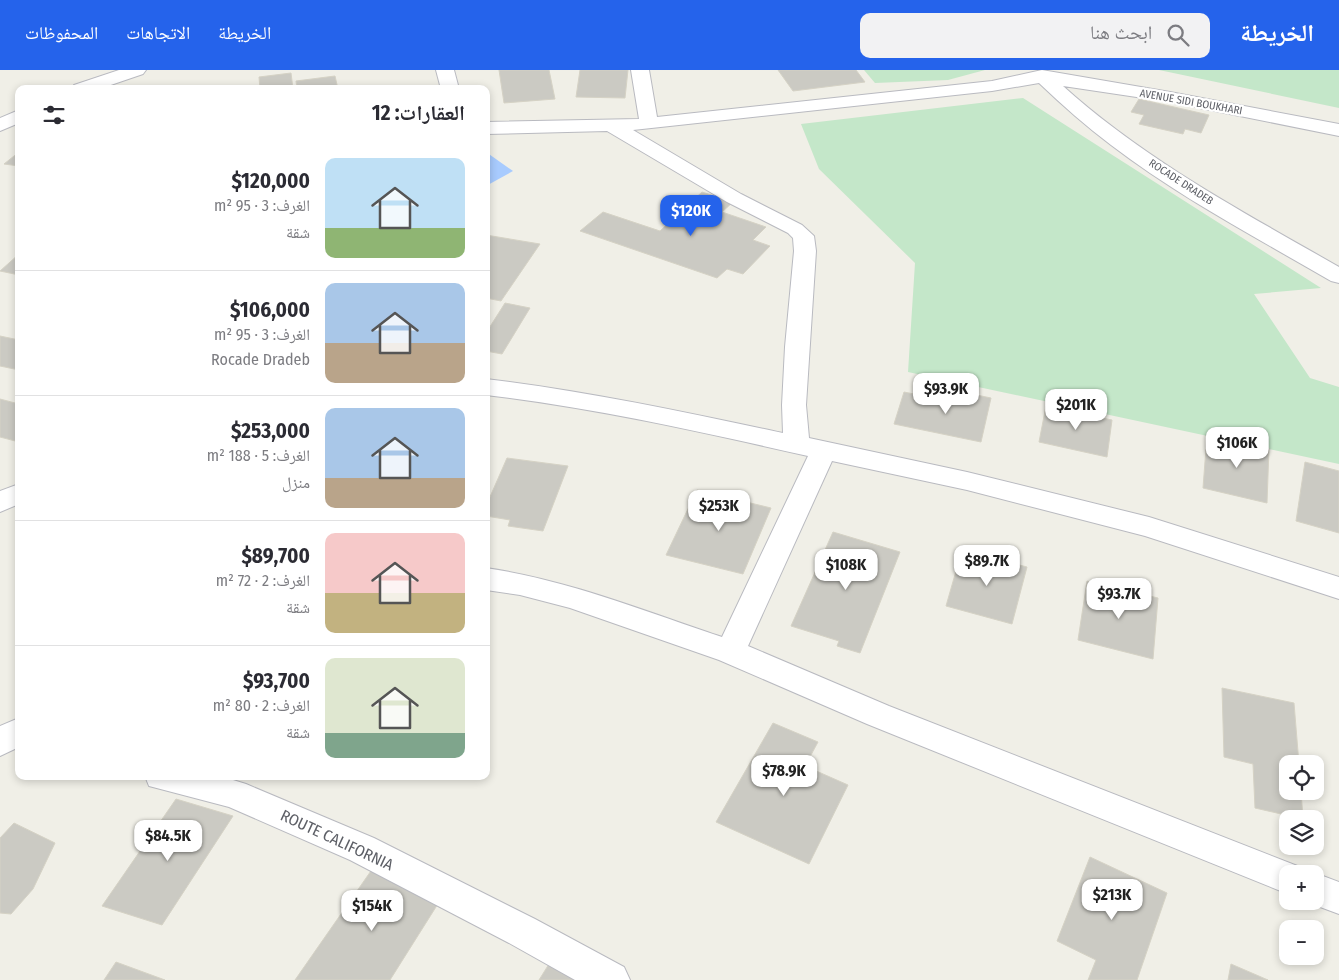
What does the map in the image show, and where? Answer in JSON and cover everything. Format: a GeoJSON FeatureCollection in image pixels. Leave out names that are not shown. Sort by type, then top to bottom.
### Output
{"type":"FeatureCollection","features":[{"type":"Feature","properties":{"kind":"street"},"geometry":{"type":"LineString","coordinates":[[76,70],[84,85]]}},
{"type":"Feature","properties":{"kind":"street"},"geometry":{"type":"LineString","coordinates":[[94,85],[137,70]]}},
{"type":"Feature","properties":{"kind":"street"},"geometry":{"type":"LineString","coordinates":[[445,70],[449,85]]}},
{"type":"Feature","properties":{"kind":"street"},"geometry":{"type":"LineString","coordinates":[[640,70],[649,124]]}},
{"type":"Feature","properties":{"kind":"street","name":"AVENUE SIDI BOUKHARI"},"geometry":{"type":"LineString","coordinates":[[490,128],[649,124],[992,86],[1040,73],[1339,130]]}},
{"type":"Feature","properties":{"kind":"street","name":"ROCADE DRADEB"},"geometry":{"type":"LineString","coordinates":[[1040,73],[1080,111],[1120,142],[1200,196],[1339,276]]}},
{"type":"Feature","properties":{"kind":"street"},"geometry":{"type":"LineString","coordinates":[[0,125],[15,118]]}},
{"type":"Feature","properties":{"kind":"street"},"geometry":{"type":"LineString","coordinates":[[613,126],[726,193],[795,229],[803,236],[805,251],[800,293],[794,405],[796,443]]}},
{"type":"Feature","properties":{"kind":"street"},"geometry":{"type":"LineString","coordinates":[[490,387],[528,392],[665,416],[967,481],[1148,528],[1339,588]]}},
{"type":"Feature","properties":{"kind":"street"},"geometry":{"type":"LineString","coordinates":[[730,652],[824,450]]}},
{"type":"Feature","properties":{"kind":"street"},"geometry":{"type":"LineString","coordinates":[[0,502],[15,495]]}},
{"type":"Feature","properties":{"kind":"street"},"geometry":{"type":"LineString","coordinates":[[490,580],[520,584],[574,598],[730,652],[878,715],[1279,874]]}},
{"type":"Feature","properties":{"kind":"street"},"geometry":{"type":"LineString","coordinates":[[0,742],[15,733]]}},
{"type":"Feature","properties":{"kind":"street"},"geometry":{"type":"LineString","coordinates":[[0,742],[15,746]]}},
{"type":"Feature","properties":{"kind":"street","name":"ROUTE CALIFORNIA"},"geometry":{"type":"LineString","coordinates":[[177,780],[234,794],[362,849],[522,931],[611,980]]}},
{"type":"Feature","properties":{"kind":"street"},"geometry":{"type":"LineString","coordinates":[[1324,892],[1339,898]]}},
{"type":"Feature","properties":{"kind":"green space"},"geometry":{"type":"Polygon","coordinates":[[[864,70],[985,70],[948,80],[875,83],[864,70]]]}},
{"type":"Feature","properties":{"kind":"green space"},"geometry":{"type":"Polygon","coordinates":[[[1159,70],[1339,70],[1339,108],[1159,70]]]}},
{"type":"Feature","properties":{"kind":"green space"},"geometry":{"type":"Polygon","coordinates":[[[1023,98],[1321,288],[1254,294],[1310,378],[1339,387],[1339,464],[908,372],[915,263],[819,169],[801,124],[1023,98]]]}},
{"type":"Feature","properties":{"kind":"water"},"geometry":{"type":"Polygon","coordinates":[[[490,155],[513,171],[490,184],[490,155]]]}},
{"type":"Feature","properties":{"kind":"building"},"geometry":{"type":"Polygon","coordinates":[[[499,70],[549,70],[555,99],[504,103],[499,70]]]}},
{"type":"Feature","properties":{"kind":"building"},"geometry":{"type":"Polygon","coordinates":[[[580,70],[628,70],[625,98],[576,97],[580,70]]]}},
{"type":"Feature","properties":{"kind":"building"},"geometry":{"type":"Polygon","coordinates":[[[778,70],[856,70],[865,82],[793,91],[778,70]]]}},
{"type":"Feature","properties":{"kind":"building"},"geometry":{"type":"Polygon","coordinates":[[[291,73],[292,85],[260,85],[259,77],[291,73]]]}},
{"type":"Feature","properties":{"kind":"building"},"geometry":{"type":"Polygon","coordinates":[[[335,76],[337,85],[296,85],[296,81],[335,76]]]}},
{"type":"Feature","properties":{"kind":"building"},"geometry":{"type":"Polygon","coordinates":[[[1139,99],[1209,115],[1201,133],[1185,129],[1183,134],[1139,124],[1144,115],[1131,112],[1139,99]]]}},
{"type":"Feature","properties":{"kind":"building"},"geometry":{"type":"Polygon","coordinates":[[[15,155],[15,165],[4,164],[15,155]]]}},
{"type":"Feature","properties":{"kind":"building"},"geometry":{"type":"Polygon","coordinates":[[[702,192],[733,202],[722,212],[766,227],[753,240],[770,246],[743,274],[727,269],[717,278],[580,231],[603,212],[660,231],[702,192]]]}},
{"type":"Feature","properties":{"kind":"building"},"geometry":{"type":"Polygon","coordinates":[[[490,236],[540,244],[501,301],[490,299],[490,236]]]}},
{"type":"Feature","properties":{"kind":"building"},"geometry":{"type":"Polygon","coordinates":[[[15,258],[15,274],[0,271],[15,258]]]}},
{"type":"Feature","properties":{"kind":"building"},"geometry":{"type":"Polygon","coordinates":[[[505,303],[530,308],[502,354],[490,352],[490,327],[505,303]]]}},
{"type":"Feature","properties":{"kind":"building"},"geometry":{"type":"Polygon","coordinates":[[[0,336],[15,339],[15,369],[0,366],[0,336]]]}},
{"type":"Feature","properties":{"kind":"building"},"geometry":{"type":"Polygon","coordinates":[[[957,391],[991,398],[981,442],[894,424],[904,392],[954,402],[957,391]]]}},
{"type":"Feature","properties":{"kind":"building"},"geometry":{"type":"Polygon","coordinates":[[[0,399],[15,403],[15,441],[0,437],[0,399]]]}},
{"type":"Feature","properties":{"kind":"building"},"geometry":{"type":"Polygon","coordinates":[[[1046,406],[1112,420],[1107,457],[1039,442],[1046,406]]]}},
{"type":"Feature","properties":{"kind":"building"},"geometry":{"type":"Polygon","coordinates":[[[1207,435],[1269,448],[1267,503],[1203,488],[1207,435]]]}},
{"type":"Feature","properties":{"kind":"building"},"geometry":{"type":"Polygon","coordinates":[[[507,458],[568,466],[543,531],[508,526],[510,520],[490,517],[490,497],[507,458]]]}},
{"type":"Feature","properties":{"kind":"building"},"geometry":{"type":"Polygon","coordinates":[[[1305,462],[1339,471],[1339,533],[1296,521],[1305,462]]]}},
{"type":"Feature","properties":{"kind":"building"},"geometry":{"type":"Polygon","coordinates":[[[697,490],[771,508],[743,574],[666,555],[697,490]]]}},
{"type":"Feature","properties":{"kind":"building"},"geometry":{"type":"Polygon","coordinates":[[[833,532],[900,552],[860,653],[837,646],[839,641],[791,626],[833,532]]]}},
{"type":"Feature","properties":{"kind":"building"},"geometry":{"type":"Polygon","coordinates":[[[962,550],[1027,567],[1012,624],[946,606],[962,550]]]}},
{"type":"Feature","properties":{"kind":"building"},"geometry":{"type":"Polygon","coordinates":[[[1087,581],[1158,598],[1153,659],[1078,640],[1087,581]]]}},
{"type":"Feature","properties":{"kind":"building"},"geometry":{"type":"Polygon","coordinates":[[[1222,688],[1294,703],[1298,755],[1279,755],[1279,800],[1302,800],[1302,810],[1279,810],[1279,814],[1255,808],[1253,764],[1224,757],[1222,688]]]}},
{"type":"Feature","properties":{"kind":"building"},"geometry":{"type":"Polygon","coordinates":[[[773,723],[818,742],[805,766],[848,785],[809,864],[716,822],[773,723]]]}},
{"type":"Feature","properties":{"kind":"building"},"geometry":{"type":"Polygon","coordinates":[[[176,799],[233,816],[162,925],[102,906],[176,799]]]}},
{"type":"Feature","properties":{"kind":"building"},"geometry":{"type":"Polygon","coordinates":[[[14,823],[55,843],[33,889],[11,914],[0,913],[0,838],[14,823]]]}},
{"type":"Feature","properties":{"kind":"building"},"geometry":{"type":"Polygon","coordinates":[[[1090,857],[1167,893],[1137,980],[1088,980],[1096,960],[1057,941],[1090,857]]]}},
{"type":"Feature","properties":{"kind":"building"},"geometry":{"type":"Polygon","coordinates":[[[373,868],[441,899],[390,980],[295,980],[373,868]]]}},
{"type":"Feature","properties":{"kind":"building"},"geometry":{"type":"Polygon","coordinates":[[[116,962],[165,980],[104,980],[116,962]]]}},
{"type":"Feature","properties":{"kind":"building"},"geometry":{"type":"Polygon","coordinates":[[[549,964],[576,980],[539,980],[549,964]]]}},
{"type":"Feature","properties":{"kind":"building"},"geometry":{"type":"Polygon","coordinates":[[[1231,964],[1268,980],[1228,980],[1231,964]]]}}]}
